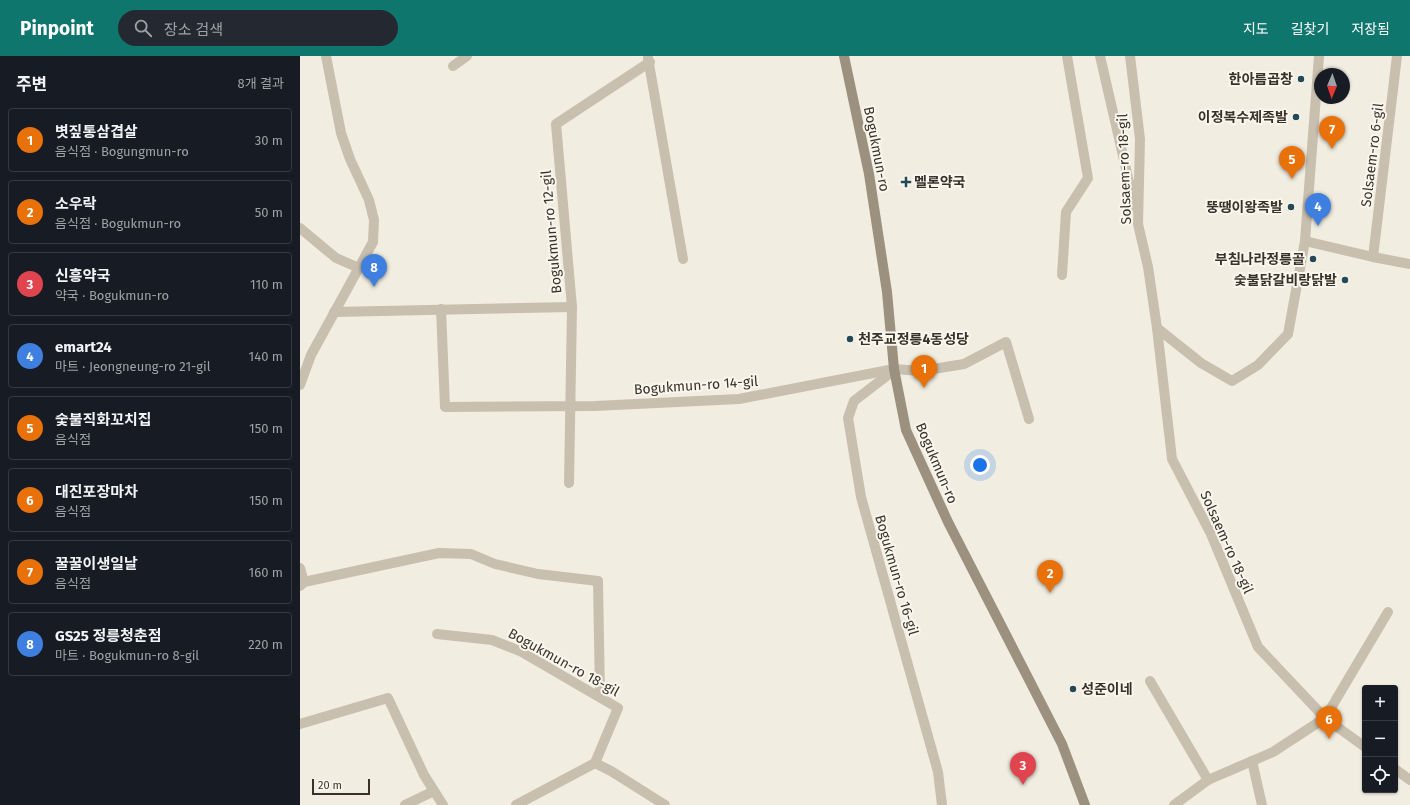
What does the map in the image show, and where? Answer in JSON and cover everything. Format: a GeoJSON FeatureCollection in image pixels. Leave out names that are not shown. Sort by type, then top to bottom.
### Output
{"type":"FeatureCollection","features":[{"type":"Feature","properties":{"kind":"main road","name":"Bogukmun-ro"},"geometry":{"type":"LineString","coordinates":[[844,56],[869,174],[887,292],[894,369],[906,430],[948,522],[1062,744],[1085,805]]}},
{"type":"Feature","properties":{"kind":"street"},"geometry":{"type":"LineString","coordinates":[[300,385],[311,355],[373,242],[374,220],[369,200],[350,159],[341,133],[326,56]]}},
{"type":"Feature","properties":{"kind":"street"},"geometry":{"type":"LineString","coordinates":[[453,66],[467,56]]}},
{"type":"Feature","properties":{"kind":"street"},"geometry":{"type":"LineString","coordinates":[[1062,275],[1066,212],[1088,178],[1068,56]]}},
{"type":"Feature","properties":{"kind":"street"},"geometry":{"type":"LineString","coordinates":[[1100,56],[1138,224]]}},
{"type":"Feature","properties":{"kind":"street","name":"Solsaem-ro 18-gil"},"geometry":{"type":"LineString","coordinates":[[1130,56],[1140,138],[1138,224],[1148,267],[1157,328],[1172,459],[1211,534],[1258,647],[1323,720],[1362,745]]}},
{"type":"Feature","properties":{"kind":"street"},"geometry":{"type":"LineString","coordinates":[[1157,328],[1201,363],[1232,382],[1258,365],[1288,334],[1305,241],[1319,56]]}},
{"type":"Feature","properties":{"kind":"street","name":"Solsaem-ro 6-gil"},"geometry":{"type":"LineString","coordinates":[[1373,257],[1398,56]]}},
{"type":"Feature","properties":{"kind":"street","name":"Bogukmun-ro 12-gil"},"geometry":{"type":"LineString","coordinates":[[334,312],[572,307],[556,124],[649,59],[683,259]]}},
{"type":"Feature","properties":{"kind":"street"},"geometry":{"type":"LineString","coordinates":[[300,228],[336,258],[359,268]]}},
{"type":"Feature","properties":{"kind":"street"},"geometry":{"type":"LineString","coordinates":[[1305,241],[1410,264]]}},
{"type":"Feature","properties":{"kind":"street"},"geometry":{"type":"LineString","coordinates":[[569,483],[569,406],[572,307]]}},
{"type":"Feature","properties":{"kind":"street","name":"Bogukmun-ro 14-gil"},"geometry":{"type":"LineString","coordinates":[[441,309],[445,407],[569,406],[674,403],[739,399],[894,369],[921,371],[964,364],[1006,342],[1029,419]]}},
{"type":"Feature","properties":{"kind":"street","name":"Bogukmun-ro 16-gil"},"geometry":{"type":"LineString","coordinates":[[894,369],[854,401],[848,418],[861,497],[938,772],[942,805]]}},
{"type":"Feature","properties":{"kind":"street"},"geometry":{"type":"LineString","coordinates":[[300,568],[302,584],[439,553],[471,554],[495,564],[538,574],[598,581],[600,697]]}},
{"type":"Feature","properties":{"kind":"street"},"geometry":{"type":"LineString","coordinates":[[1174,805],[1208,780],[1273,752],[1323,720],[1388,612]]}},
{"type":"Feature","properties":{"kind":"street","name":"Bogukmun-ro 18-gil"},"geometry":{"type":"LineString","coordinates":[[437,634],[492,640],[520,651],[618,708],[595,763]]}},
{"type":"Feature","properties":{"kind":"street"},"geometry":{"type":"LineString","coordinates":[[1150,681],[1208,780]]}},
{"type":"Feature","properties":{"kind":"street"},"geometry":{"type":"LineString","coordinates":[[300,724],[388,698],[424,775],[443,805]]}},
{"type":"Feature","properties":{"kind":"street"},"geometry":{"type":"LineString","coordinates":[[1252,761],[1262,805]]}},
{"type":"Feature","properties":{"kind":"street"},"geometry":{"type":"LineString","coordinates":[[516,805],[595,763],[612,771],[665,805]]}},
{"type":"Feature","properties":{"kind":"street"},"geometry":{"type":"LineString","coordinates":[[1398,771],[1410,780]]}},
{"type":"Feature","properties":{"kind":"street"},"geometry":{"type":"LineString","coordinates":[[405,805],[434,791]]}},
{"type":"Feature","properties":{"kind":"place","name":"한아름곱창"},"geometry":{"type":"Point","coordinates":[1301,79]}},
{"type":"Feature","properties":{"kind":"place","name":"이정복수제족발"},"geometry":{"type":"Point","coordinates":[1296,117]}},
{"type":"Feature","properties":{"kind":"place","name":"꿀꿀이생일날"},"geometry":{"type":"Point","coordinates":[1332,149]}},
{"type":"Feature","properties":{"kind":"place","name":"숯불직화꼬치집"},"geometry":{"type":"Point","coordinates":[1292,179]}},
{"type":"Feature","properties":{"kind":"place","name":"멜론약국"},"geometry":{"type":"Point","coordinates":[906,182]}},
{"type":"Feature","properties":{"kind":"place","name":"뚱땡이왕족발"},"geometry":{"type":"Point","coordinates":[1291,207]}},
{"type":"Feature","properties":{"kind":"place","name":"emart24"},"geometry":{"type":"Point","coordinates":[1318,226]}},
{"type":"Feature","properties":{"kind":"place","name":"부침나라정릉골"},"geometry":{"type":"Point","coordinates":[1313,259]}},
{"type":"Feature","properties":{"kind":"place","name":"숯불닭갈비랑닭발"},"geometry":{"type":"Point","coordinates":[1345,280]}},
{"type":"Feature","properties":{"kind":"place","name":"GS25 정릉청춘점"},"geometry":{"type":"Point","coordinates":[374,287]}},
{"type":"Feature","properties":{"kind":"place","name":"천주교정릉4동성당"},"geometry":{"type":"Point","coordinates":[850,339]}},
{"type":"Feature","properties":{"kind":"place","name":"볏짚통삼겹살"},"geometry":{"type":"Point","coordinates":[924,388]}},
{"type":"Feature","properties":{"kind":"place","name":"소우락"},"geometry":{"type":"Point","coordinates":[1050,593]}},
{"type":"Feature","properties":{"kind":"place","name":"성준이네"},"geometry":{"type":"Point","coordinates":[1073,689]}},
{"type":"Feature","properties":{"kind":"place","name":"대진포장마차"},"geometry":{"type":"Point","coordinates":[1329,739]}},
{"type":"Feature","properties":{"kind":"place","name":"신흥약국"},"geometry":{"type":"Point","coordinates":[1023,785]}}]}
